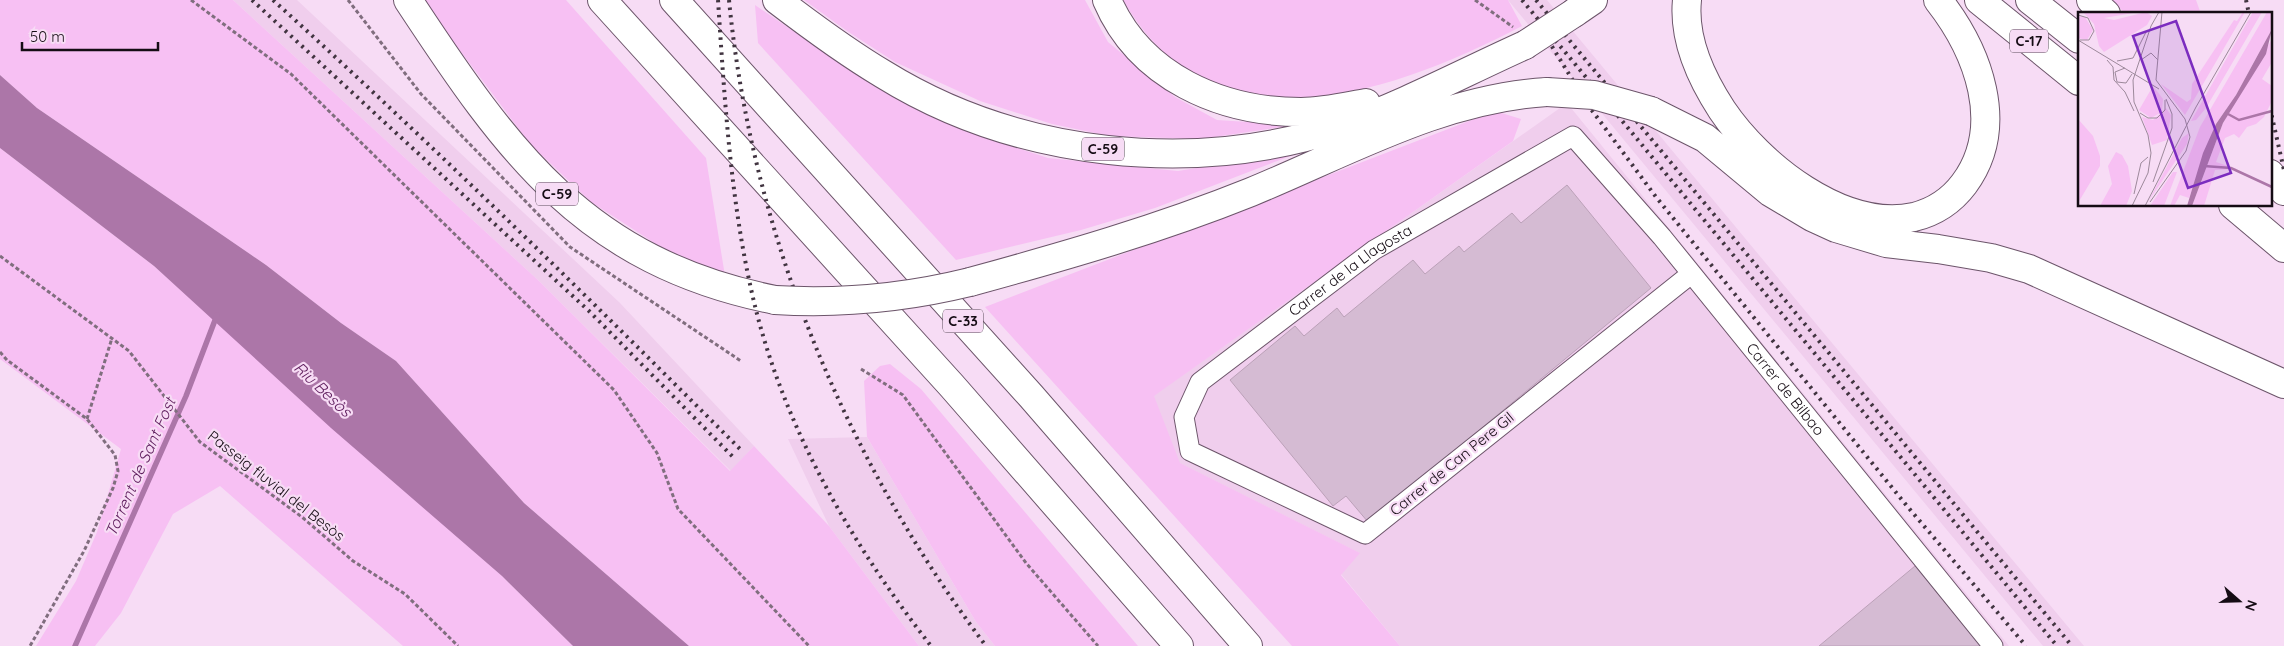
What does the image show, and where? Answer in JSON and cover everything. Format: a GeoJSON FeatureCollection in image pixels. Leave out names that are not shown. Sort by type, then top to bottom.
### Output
{"type":"FeatureCollection","features":[{"type":"Feature","properties":{"kind":"highway","name":"C-59"},"geometry":{"type":"LineString","coordinates":[[408,0],[478,106],[514,149],[565,201],[617,240],[679,272],[742,293],[775,300],[856,301],[903,296],[970,282],[1172,222],[1398,129],[1583,7]]}},
{"type":"Feature","properties":{"kind":"highway"},"geometry":{"type":"LineString","coordinates":[[602,0],[952,386],[1178,646]]}},
{"type":"Feature","properties":{"kind":"highway","name":"C-33"},"geometry":{"type":"LineString","coordinates":[[674,0],[1031,396],[1248,646]]}},
{"type":"Feature","properties":{"kind":"highway","name":"C-59"},"geometry":{"type":"LineString","coordinates":[[777,0],[884,75],[941,104],[1006,129],[1069,144],[1100,149],[1192,153],[1246,149],[1277,143],[1344,126],[1525,45]]}},
{"type":"Feature","properties":{"kind":"highway","name":"C-59"},"geometry":{"type":"LineString","coordinates":[[1106,0],[1129,37],[1159,68],[1191,88],[1239,106],[1280,112],[1323,111],[1367,103],[1453,77]]}},
{"type":"Feature","properties":{"kind":"highway"},"geometry":{"type":"LineString","coordinates":[[1687,0],[1687,24],[1696,59],[1714,97],[1741,136],[1776,169],[1814,195],[1850,210],[1886,218],[1915,216],[1939,207],[1951,198],[1971,175],[1979,157],[1984,135],[1983,88],[1976,66],[1953,19],[1938,0]]}},
{"type":"Feature","properties":{"kind":"highway","name":"C-17"},"geometry":{"type":"LineString","coordinates":[[1979,0],[2078,80]]}},
{"type":"Feature","properties":{"kind":"highway","name":"C-17"},"geometry":{"type":"LineString","coordinates":[[2030,0],[2078,38]]}},
{"type":"Feature","properties":{"kind":"highway"},"geometry":{"type":"LineString","coordinates":[[2091,0],[2104,12]]}},
{"type":"Feature","properties":{"kind":"highway"},"geometry":{"type":"LineString","coordinates":[[1398,129],[1485,100],[1547,92],[1594,95],[1652,111],[1705,138],[1770,192],[1812,217],[1836,228],[1886,243],[1981,256],[2029,269],[2284,384]]}},
{"type":"Feature","properties":{"kind":"highway"},"geometry":{"type":"LineString","coordinates":[[2272,176],[2284,191]]}},
{"type":"Feature","properties":{"kind":"highway"},"geometry":{"type":"LineString","coordinates":[[2272,191],[2284,200]]}},
{"type":"Feature","properties":{"kind":"highway"},"geometry":{"type":"LineString","coordinates":[[2234,206],[2284,248]]}},
{"type":"Feature","properties":{"kind":"street","name":"Carrer de Bilbao"},"geometry":{"type":"LineString","coordinates":[[1573,136],[1691,274],[1993,646]]}},
{"type":"Feature","properties":{"kind":"street","name":"Carrer de la Llagosta"},"geometry":{"type":"LineString","coordinates":[[1190,451],[1184,418],[1200,382],[1374,250],[1573,136]]}},
{"type":"Feature","properties":{"kind":"street","name":"Carrer de Can Pere Gil"},"geometry":{"type":"LineString","coordinates":[[1190,451],[1365,534],[1691,274]]}},
{"type":"Feature","properties":{"kind":"path"},"geometry":{"type":"LineString","coordinates":[[191,0],[291,74],[614,390],[657,453],[678,509],[809,646]]}},
{"type":"Feature","properties":{"kind":"path","name":"Passeig fluvial del Besòs"},"geometry":{"type":"LineString","coordinates":[[0,256],[129,351],[200,442],[302,517],[353,561],[405,594],[458,646]]}},
{"type":"Feature","properties":{"kind":"path"},"geometry":{"type":"LineString","coordinates":[[87,419],[112,338]]}},
{"type":"Feature","properties":{"kind":"path"},"geometry":{"type":"LineString","coordinates":[[0,352],[7,360],[87,419],[115,456],[118,471],[113,488],[84,551],[30,646]]}},
{"type":"Feature","properties":{"kind":"path"},"geometry":{"type":"LineString","coordinates":[[860,369],[903,395],[1026,563],[1098,646]]}},
{"type":"Feature","properties":{"kind":"shaded area"},"geometry":{"type":"Polygon","coordinates":[[[0,0],[233,0],[538,280],[730,471],[754,446],[829,526],[919,646],[689,646],[524,503],[396,361],[341,323],[266,265],[37,108],[0,75],[0,0]]]}},
{"type":"Feature","properties":{"kind":"shaded area"},"geometry":{"type":"Polygon","coordinates":[[[233,0],[297,0],[620,303],[754,446],[731,471],[538,280],[233,0]]]}},
{"type":"Feature","properties":{"kind":"shaded area"},"geometry":{"type":"Polygon","coordinates":[[[422,0],[566,0],[706,158],[725,276],[659,246],[591,202],[530,144],[422,0]]]}},
{"type":"Feature","properties":{"kind":"shaded area"},"geometry":{"type":"Polygon","coordinates":[[[804,0],[1085,0],[1108,42],[1175,97],[1217,120],[1296,125],[1201,139],[1109,136],[1052,124],[980,101],[895,62],[804,0]]]}},
{"type":"Feature","properties":{"kind":"shaded area"},"geometry":{"type":"Polygon","coordinates":[[[1123,0],[1508,0],[1522,26],[1472,51],[1418,72],[1363,89],[1308,97],[1255,95],[1205,80],[1161,49],[1123,0]]]}},
{"type":"Feature","properties":{"kind":"shaded area"},"geometry":{"type":"Polygon","coordinates":[[[1508,0],[1547,0],[2084,646],[2043,646],[1508,0]]]}},
{"type":"Feature","properties":{"kind":"shaded area"},"geometry":{"type":"Polygon","coordinates":[[[2111,0],[2196,0],[2200,12],[2124,12],[2111,0]]]}},
{"type":"Feature","properties":{"kind":"shaded area"},"geometry":{"type":"Polygon","coordinates":[[[755,5],[874,86],[972,133],[1048,158],[1178,171],[1306,150],[1155,208],[1081,230],[956,260],[758,43],[755,5]]]}},
{"type":"Feature","properties":{"kind":"shaded area"},"geometry":{"type":"Polygon","coordinates":[[[1567,103],[2009,646],[1400,646],[1341,574],[1359,553],[1179,463],[1153,396],[1567,103]]]}},
{"type":"Feature","properties":{"kind":"shaded area"},"geometry":{"type":"Polygon","coordinates":[[[1495,111],[1521,119],[1513,141],[1154,396],[1180,463],[1360,553],[1341,575],[1400,646],[1292,646],[985,307],[1495,111]]]}},
{"type":"Feature","properties":{"kind":"shaded area"},"geometry":{"type":"Polygon","coordinates":[[[0,148],[154,266],[502,576],[573,646],[403,646],[220,486],[173,514],[121,613],[95,646],[36,646],[76,581],[97,532],[121,449],[0,359],[0,148]]]}},
{"type":"Feature","properties":{"kind":"shaded area"},"geometry":{"type":"Polygon","coordinates":[[[890,364],[921,389],[1138,646],[995,646],[976,622],[867,437],[864,381],[880,366],[890,364]]]}},
{"type":"Feature","properties":{"kind":"shaded area"},"geometry":{"type":"Polygon","coordinates":[[[867,437],[976,622],[995,646],[919,646],[829,526],[788,439],[867,437]]]}},
{"type":"Feature","properties":{"kind":"water","name":"Riu Besòs"},"geometry":{"type":"Polygon","coordinates":[[[0,75],[37,108],[266,265],[341,323],[396,361],[524,503],[689,646],[573,646],[502,576],[331,428],[154,266],[0,148],[0,75]]]}},
{"type":"Feature","properties":{"kind":"building"},"geometry":{"type":"Polygon","coordinates":[[[1567,185],[1651,288],[1368,522],[1346,496],[1333,506],[1230,380],[1295,326],[1304,336],[1337,308],[1344,317],[1413,260],[1425,274],[1459,246],[1464,252],[1512,213],[1521,223],[1567,185]]]}},
{"type":"Feature","properties":{"kind":"building"},"geometry":{"type":"Polygon","coordinates":[[[1915,566],[1981,646],[1819,646],[1915,566]]]}},
{"type":"Feature","properties":{"kind":"waterway","name":"Torrent de Sant Fost"},"geometry":{"type":"LineString","coordinates":[[75,646],[186,396],[217,315]]}},
{"type":"Feature","properties":{"kind":"railway"},"geometry":{"type":"LineString","coordinates":[[252,0],[589,311],[734,458]]}},
{"type":"Feature","properties":{"kind":"railway"},"geometry":{"type":"LineString","coordinates":[[273,0],[510,223],[742,451]]}},
{"type":"Feature","properties":{"kind":"railway"},"geometry":{"type":"LineString","coordinates":[[718,0],[730,158],[735,198],[748,276],[771,360],[787,404],[827,489],[876,570],[931,646]]}},
{"type":"Feature","properties":{"kind":"railway"},"geometry":{"type":"LineString","coordinates":[[729,0],[741,87],[759,173],[783,258],[813,341],[849,421],[890,499],[935,574],[986,646]]}},
{"type":"Feature","properties":{"kind":"railway"},"geometry":{"type":"LineString","coordinates":[[1522,0],[2057,646]]}},
{"type":"Feature","properties":{"kind":"railway"},"geometry":{"type":"LineString","coordinates":[[1536,0],[2072,646]]}},
{"type":"Feature","properties":{"kind":"railway"},"geometry":{"type":"LineString","coordinates":[[2246,0],[2249,12]]}},
{"type":"Feature","properties":{"kind":"railway"},"geometry":{"type":"LineString","coordinates":[[1548,40],[1588,105],[1656,197],[1907,506],[2026,646]]}},
{"type":"Feature","properties":{"kind":"railway"},"geometry":{"type":"LineString","coordinates":[[2272,117],[2284,170]]}}]}
